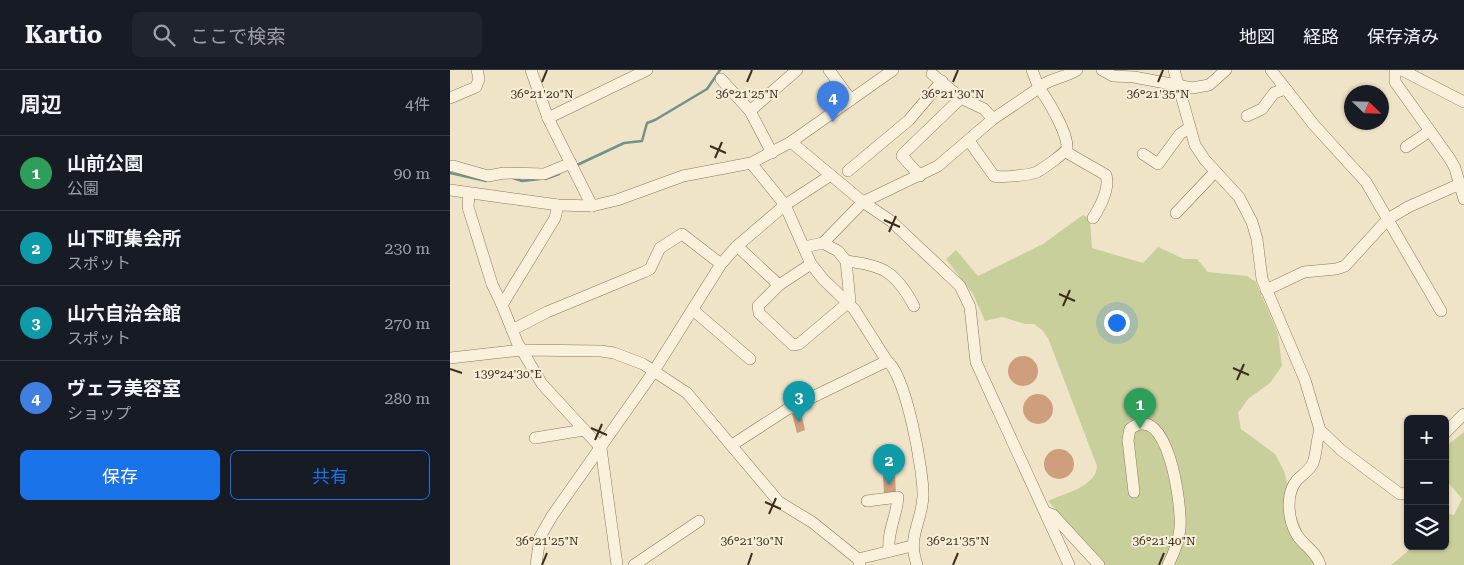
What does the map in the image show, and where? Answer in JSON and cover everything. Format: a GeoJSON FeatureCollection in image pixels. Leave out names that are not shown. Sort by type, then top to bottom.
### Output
{"type":"FeatureCollection","features":[{"type":"Feature","properties":{"kind":"street"},"geometry":{"type":"LineString","coordinates":[[450,98],[476,88],[479,79],[477,70]]}},
{"type":"Feature","properties":{"kind":"street"},"geometry":{"type":"LineString","coordinates":[[531,70],[548,118],[592,206]]}},
{"type":"Feature","properties":{"kind":"street"},"geometry":{"type":"LineString","coordinates":[[548,118],[647,70]]}},
{"type":"Feature","properties":{"kind":"street"},"geometry":{"type":"LineString","coordinates":[[750,111],[797,70]]}},
{"type":"Feature","properties":{"kind":"street"},"geometry":{"type":"LineString","coordinates":[[829,70],[851,100]]}},
{"type":"Feature","properties":{"kind":"street"},"geometry":{"type":"LineString","coordinates":[[450,190],[558,205],[592,206],[617,200],[683,176],[751,163],[772,154],[893,70]]}},
{"type":"Feature","properties":{"kind":"street"},"geometry":{"type":"LineString","coordinates":[[969,141],[991,173],[998,177],[1037,172],[1066,152],[1067,145],[1062,129],[1039,88],[1032,70]]}},
{"type":"Feature","properties":{"kind":"street"},"geometry":{"type":"LineString","coordinates":[[804,247],[824,243],[863,202],[938,166],[993,119],[1053,79],[1065,77],[1077,70]]}},
{"type":"Feature","properties":{"kind":"street"},"geometry":{"type":"LineString","coordinates":[[1102,70],[1113,76],[1134,76],[1180,87],[1202,87],[1216,80],[1226,70]]}},
{"type":"Feature","properties":{"kind":"street"},"geometry":{"type":"LineString","coordinates":[[1174,70],[1195,145],[1215,172],[1239,197],[1252,222],[1257,239],[1262,279],[1305,380],[1320,430],[1341,450],[1404,494]]}},
{"type":"Feature","properties":{"kind":"street"},"geometry":{"type":"LineString","coordinates":[[1271,70],[1285,89],[1366,182],[1441,311]]}},
{"type":"Feature","properties":{"kind":"street"},"geometry":{"type":"LineString","coordinates":[[1395,70],[1395,82],[1452,163],[1464,199]]}},
{"type":"Feature","properties":{"kind":"street"},"geometry":{"type":"LineString","coordinates":[[1402,70],[1464,102]]}},
{"type":"Feature","properties":{"kind":"street"},"geometry":{"type":"LineString","coordinates":[[932,74],[961,98],[984,109],[993,119]]}},
{"type":"Feature","properties":{"kind":"street"},"geometry":{"type":"LineString","coordinates":[[721,78],[750,111],[772,154]]}},
{"type":"Feature","properties":{"kind":"street"},"geometry":{"type":"LineString","coordinates":[[848,171],[909,120],[942,81]]}},
{"type":"Feature","properties":{"kind":"street"},"geometry":{"type":"LineString","coordinates":[[1247,116],[1262,109],[1274,93],[1285,89]]}},
{"type":"Feature","properties":{"kind":"street"},"geometry":{"type":"LineString","coordinates":[[920,176],[902,156],[903,154],[961,98]]}},
{"type":"Feature","properties":{"kind":"street"},"geometry":{"type":"LineString","coordinates":[[1143,154],[1158,164],[1180,134],[1189,128]]}},
{"type":"Feature","properties":{"kind":"street"},"geometry":{"type":"LineString","coordinates":[[1406,147],[1430,131]]}},
{"type":"Feature","properties":{"kind":"street"},"geometry":{"type":"LineString","coordinates":[[791,142],[863,202],[891,221],[960,286],[970,307],[976,362],[1069,565]]}},
{"type":"Feature","properties":{"kind":"street"},"geometry":{"type":"LineString","coordinates":[[1066,152],[1106,175],[1108,180],[1100,208],[1093,218]]}},
{"type":"Feature","properties":{"kind":"street"},"geometry":{"type":"LineString","coordinates":[[453,166],[488,176],[504,173],[544,174],[571,163]]}},
{"type":"Feature","properties":{"kind":"street"},"geometry":{"type":"LineString","coordinates":[[751,163],[785,205],[811,264],[854,309],[888,360],[894,365],[907,402],[920,470],[922,504],[912,546],[917,565]]}},
{"type":"Feature","properties":{"kind":"street"},"geometry":{"type":"LineString","coordinates":[[1176,213],[1215,172]]}},
{"type":"Feature","properties":{"kind":"street"},"geometry":{"type":"LineString","coordinates":[[536,565],[540,537],[546,527],[654,370],[721,264],[737,246],[785,205],[831,175]]}},
{"type":"Feature","properties":{"kind":"street"},"geometry":{"type":"LineString","coordinates":[[1266,290],[1304,272],[1336,269],[1345,266],[1388,219],[1460,184]]}},
{"type":"Feature","properties":{"kind":"street"},"geometry":{"type":"LineString","coordinates":[[469,194],[468,207],[492,284],[522,350],[542,384],[601,448],[617,565]]}},
{"type":"Feature","properties":{"kind":"street"},"geometry":{"type":"LineString","coordinates":[[502,305],[555,218],[558,205]]}},
{"type":"Feature","properties":{"kind":"street"},"geometry":{"type":"LineString","coordinates":[[512,330],[547,312],[650,269],[660,248],[682,234],[721,264]]}},
{"type":"Feature","properties":{"kind":"street"},"geometry":{"type":"LineString","coordinates":[[811,264],[779,285],[760,304],[758,310],[794,345],[799,344],[848,304],[850,297],[846,261],[838,251],[824,243]]}},
{"type":"Feature","properties":{"kind":"street"},"geometry":{"type":"LineString","coordinates":[[737,246],[779,285]]}},
{"type":"Feature","properties":{"kind":"street"},"geometry":{"type":"LineString","coordinates":[[846,261],[866,264],[892,274],[914,306]]}},
{"type":"Feature","properties":{"kind":"street"},"geometry":{"type":"LineString","coordinates":[[693,310],[750,359]]}},
{"type":"Feature","properties":{"kind":"street"},"geometry":{"type":"LineString","coordinates":[[450,358],[522,350],[607,352],[628,358],[654,370],[687,393],[779,502],[812,522],[859,562],[889,551],[912,546]]}},
{"type":"Feature","properties":{"kind":"street"},"geometry":{"type":"LineString","coordinates":[[732,445],[786,410],[888,360]]}},
{"type":"Feature","properties":{"kind":"street"},"geometry":{"type":"LineString","coordinates":[[1449,429],[1464,414]]}},
{"type":"Feature","properties":{"kind":"street"},"geometry":{"type":"LineString","coordinates":[[1134,492],[1128,440],[1130,429],[1136,424],[1149,425],[1160,434],[1164,442],[1178,490],[1181,527],[1178,544],[1168,565]]}},
{"type":"Feature","properties":{"kind":"street"},"geometry":{"type":"LineString","coordinates":[[535,438],[584,430]]}},
{"type":"Feature","properties":{"kind":"street"},"geometry":{"type":"LineString","coordinates":[[1320,430],[1312,465],[1292,488],[1289,499],[1290,518],[1297,535],[1319,559],[1320,565]]}},
{"type":"Feature","properties":{"kind":"street"},"geometry":{"type":"LineString","coordinates":[[867,501],[898,496],[896,516],[888,539],[889,551]]}},
{"type":"Feature","properties":{"kind":"street"},"geometry":{"type":"LineString","coordinates":[[1045,511],[1053,515],[1099,565]]}},
{"type":"Feature","properties":{"kind":"street"},"geometry":{"type":"LineString","coordinates":[[634,565],[699,521]]}},
{"type":"Feature","properties":{"kind":"green space"},"geometry":{"type":"Polygon","coordinates":[[[1083,215],[1090,219],[1092,248],[1143,263],[1158,247],[1184,259],[1197,259],[1208,272],[1247,276],[1256,282],[1278,334],[1282,366],[1270,383],[1248,399],[1238,413],[1241,429],[1275,454],[1284,471],[1296,516],[1318,565],[1098,565],[1086,543],[1048,501],[1086,484],[1095,473],[1097,466],[1048,338],[1034,324],[1025,324],[1002,317],[985,321],[973,294],[946,259],[956,250],[978,276],[1043,244],[1083,215]]]}},
{"type":"Feature","properties":{"kind":"green space"},"geometry":{"type":"Polygon","coordinates":[[[1464,432],[1464,565],[1391,565],[1409,550],[1449,550],[1449,514],[1454,515],[1462,499],[1449,484],[1450,443],[1464,432]]]}},
{"type":"Feature","properties":{"kind":"building"},"geometry":{"type":"Polygon","coordinates":[[[1023,356],[1034,360],[1038,371],[1034,382],[1023,386],[1012,382],[1008,371],[1012,360],[1023,356]]]}},
{"type":"Feature","properties":{"kind":"building"},"geometry":{"type":"Polygon","coordinates":[[[1038,394],[1049,398],[1053,409],[1049,420],[1038,424],[1027,420],[1023,409],[1027,398],[1038,394]]]}},
{"type":"Feature","properties":{"kind":"building"},"geometry":{"type":"Polygon","coordinates":[[[801,412],[805,430],[797,433],[792,414],[801,412]]]}},
{"type":"Feature","properties":{"kind":"building"},"geometry":{"type":"Polygon","coordinates":[[[1059,449],[1065,450],[1073,458],[1073,470],[1065,478],[1059,479],[1053,478],[1045,470],[1044,464],[1045,458],[1053,450],[1059,449]]]}},
{"type":"Feature","properties":{"kind":"building"},"geometry":{"type":"Polygon","coordinates":[[[895,475],[896,494],[884,495],[883,476],[895,475]]]}},
{"type":"Feature","properties":{"kind":"waterway"},"geometry":{"type":"LineString","coordinates":[[575,166],[624,143],[642,141],[647,123],[707,89],[720,70]]}},
{"type":"Feature","properties":{"kind":"waterway"},"geometry":{"type":"LineString","coordinates":[[450,173],[486,181]]}},
{"type":"Feature","properties":{"kind":"waterway"},"geometry":{"type":"LineString","coordinates":[[545,179],[559,174]]}},
{"type":"Feature","properties":{"kind":"waterway"},"geometry":{"type":"LineString","coordinates":[[513,178],[522,181],[540,179]]}},
{"type":"Feature","properties":{"kind":"place","name":"ヴェラ美容室"},"geometry":{"type":"Point","coordinates":[833,122]}},
{"type":"Feature","properties":{"kind":"place","name":"山六自治会館"},"geometry":{"type":"Point","coordinates":[799,422]}},
{"type":"Feature","properties":{"kind":"place","name":"山前公園"},"geometry":{"type":"Point","coordinates":[1140,429]}},
{"type":"Feature","properties":{"kind":"place","name":"山下町集会所"},"geometry":{"type":"Point","coordinates":[889,485]}}]}
